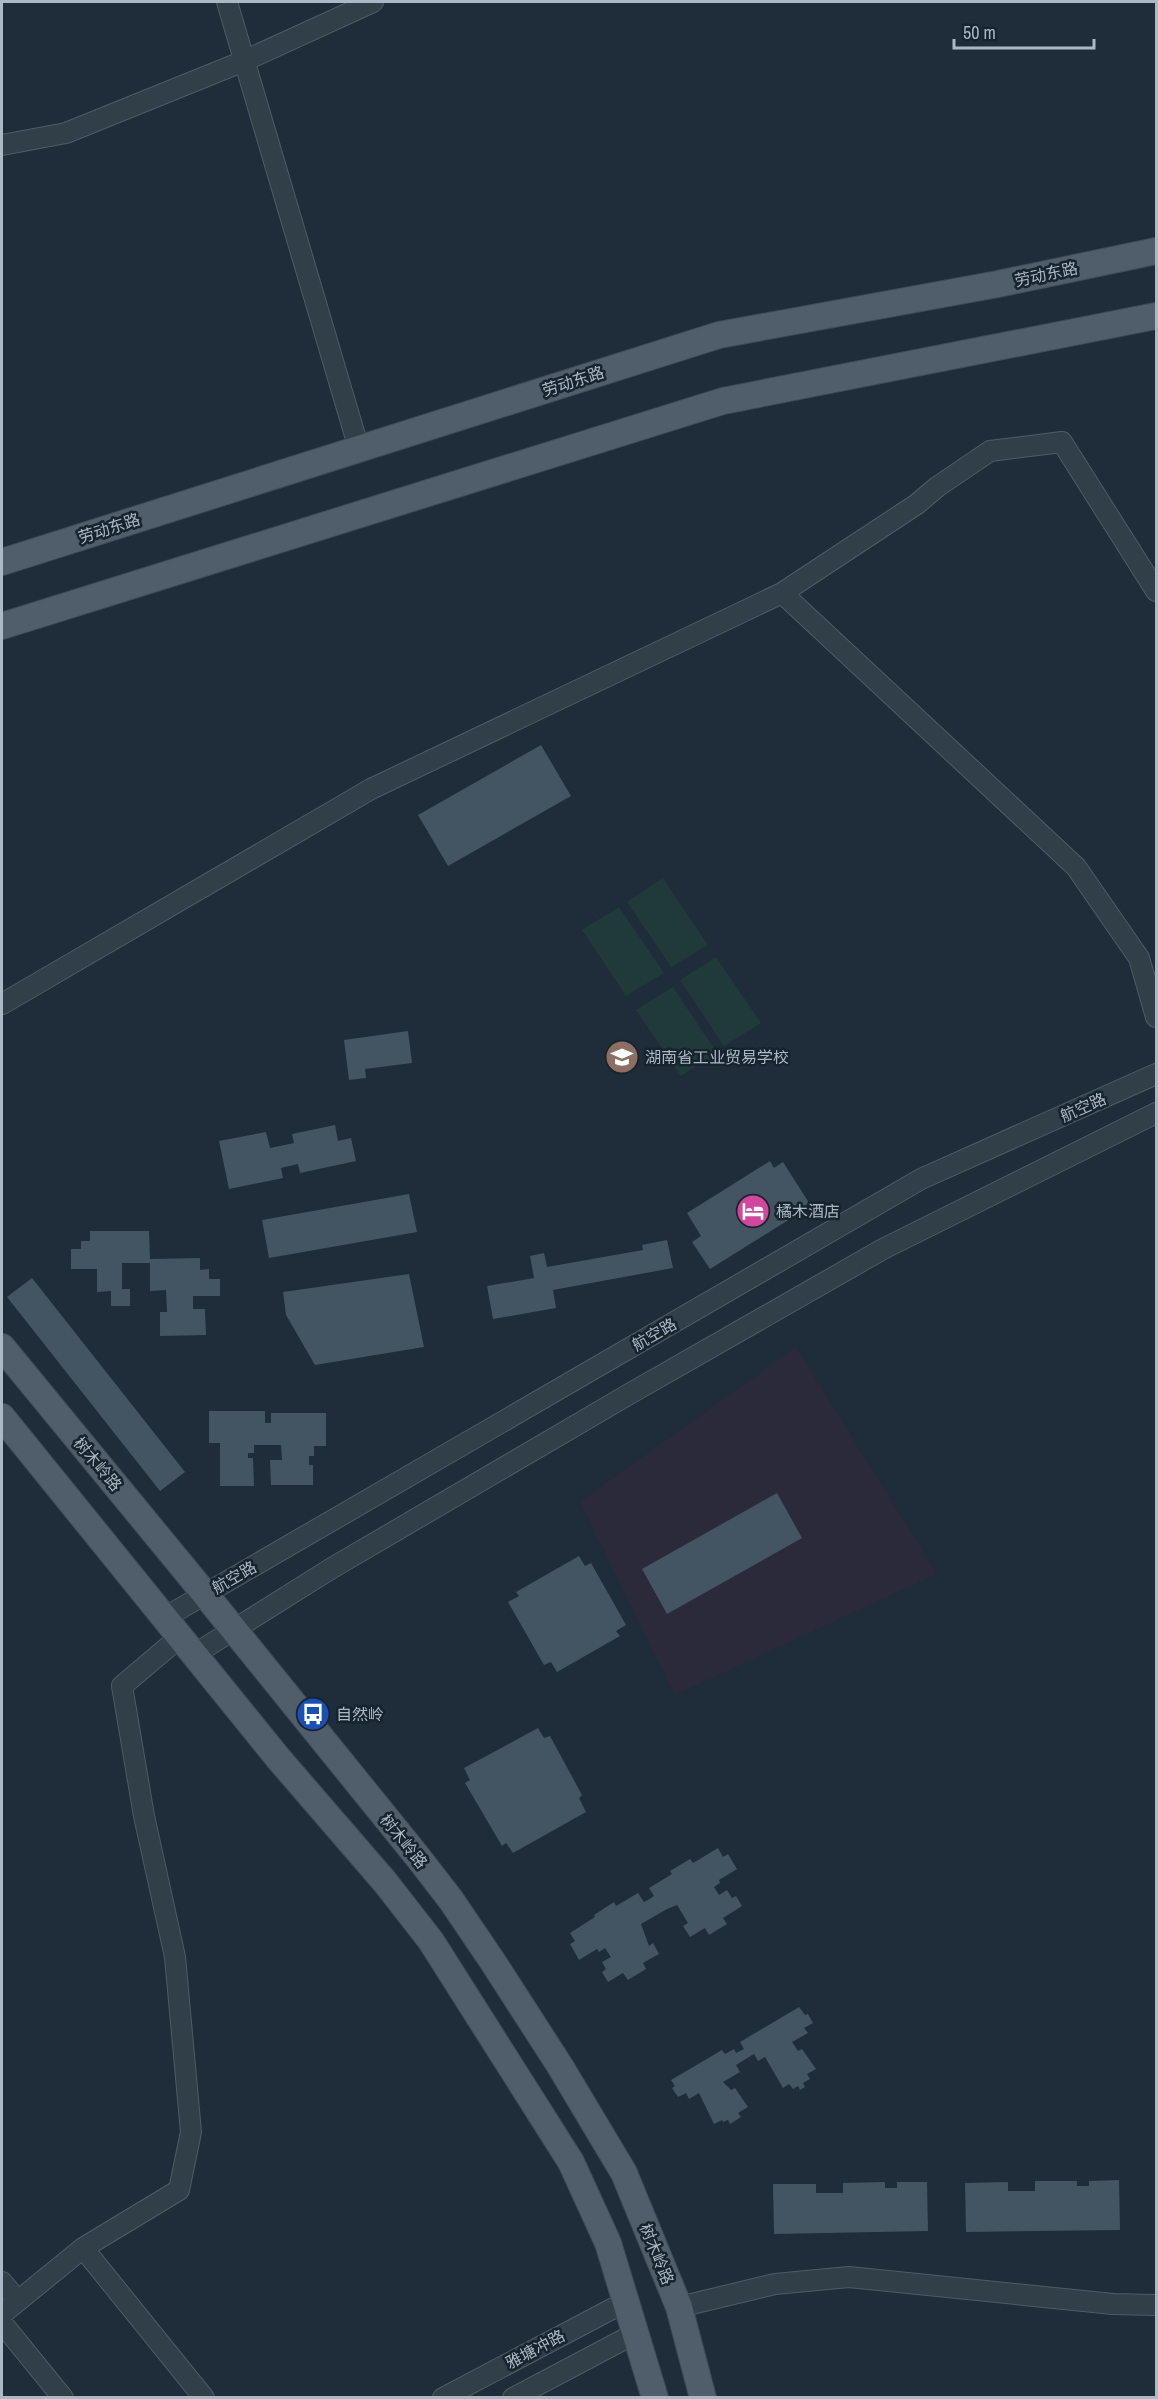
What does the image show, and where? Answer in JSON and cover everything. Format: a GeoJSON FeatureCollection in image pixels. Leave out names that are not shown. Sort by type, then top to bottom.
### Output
{"type":"FeatureCollection","features":[{"type":"Feature","properties":{"kind":"main road","name":"劳动东路"},"geometry":{"type":"LineString","coordinates":[[2,562],[719,335],[986,286],[1156,251]]}},
{"type":"Feature","properties":{"kind":"main road"},"geometry":{"type":"LineString","coordinates":[[2,626],[723,401],[1156,316]]}},
{"type":"Feature","properties":{"kind":"main road","name":"树木岭路"},"geometry":{"type":"LineString","coordinates":[[2,1347],[205,1594],[451,1900],[493,1962],[560,2066],[624,2173],[679,2307],[703,2397]]}},
{"type":"Feature","properties":{"kind":"main road"},"geometry":{"type":"LineString","coordinates":[[2,1417],[278,1758],[385,1882],[431,1941],[571,2162],[608,2244],[655,2397]]}},
{"type":"Feature","properties":{"kind":"street"},"geometry":{"type":"LineString","coordinates":[[227,2],[359,449]]}},
{"type":"Feature","properties":{"kind":"street"},"geometry":{"type":"LineString","coordinates":[[2,145],[66,133],[244,61],[373,2]]}},
{"type":"Feature","properties":{"kind":"street"},"geometry":{"type":"LineString","coordinates":[[2,1004],[371,789],[782,593],[917,504],[990,451],[1062,442],[1156,591]]}},
{"type":"Feature","properties":{"kind":"street"},"geometry":{"type":"LineString","coordinates":[[782,593],[1076,867],[1138,958],[1156,1017]]}},
{"type":"Feature","properties":{"kind":"street","name":"航空路"},"geometry":{"type":"LineString","coordinates":[[180,1636],[205,1594],[921,1179],[1156,1074]]}},
{"type":"Feature","properties":{"kind":"street"},"geometry":{"type":"LineString","coordinates":[[2,2314],[83,2248],[179,2190],[191,2132],[175,1957],[144,1816],[123,1686],[180,1636],[235,1631],[363,1550],[630,1393],[883,1249],[1156,1113]]}},
{"type":"Feature","properties":{"kind":"street"},"geometry":{"type":"LineString","coordinates":[[83,2248],[204,2397]]}},
{"type":"Feature","properties":{"kind":"street"},"geometry":{"type":"LineString","coordinates":[[679,2307],[775,2284],[849,2277],[1113,2304],[1156,2305]]}},
{"type":"Feature","properties":{"kind":"street"},"geometry":{"type":"LineString","coordinates":[[2,2282],[18,2301]]}},
{"type":"Feature","properties":{"kind":"street","name":"雅塘冲路"},"geometry":{"type":"LineString","coordinates":[[443,2397],[627,2301]]}},
{"type":"Feature","properties":{"kind":"street"},"geometry":{"type":"LineString","coordinates":[[2,2323],[63,2397]]}},
{"type":"Feature","properties":{"kind":"street","name":"雅塘冲路"},"geometry":{"type":"LineString","coordinates":[[513,2397],[636,2334]]}},
{"type":"Feature","properties":{"kind":"shaded area"},"geometry":{"type":"Polygon","coordinates":[[[796,1347],[937,1574],[675,1695],[580,1502],[796,1347]]]}},
{"type":"Feature","properties":{"kind":"green space"},"geometry":{"type":"Polygon","coordinates":[[[663,878],[708,945],[671,967],[627,902],[663,878]]]}},
{"type":"Feature","properties":{"kind":"green space"},"geometry":{"type":"Polygon","coordinates":[[[619,907],[664,973],[626,996],[582,930],[619,907]]]}},
{"type":"Feature","properties":{"kind":"green space"},"geometry":{"type":"Polygon","coordinates":[[[716,957],[761,1023],[724,1046],[680,980],[716,957]]]}},
{"type":"Feature","properties":{"kind":"green space"},"geometry":{"type":"Polygon","coordinates":[[[673,987],[717,1053],[681,1076],[636,1010],[673,987]]]}},
{"type":"Feature","properties":{"kind":"building"},"geometry":{"type":"Polygon","coordinates":[[[541,745],[571,796],[448,866],[418,815],[541,745]]]}},
{"type":"Feature","properties":{"kind":"building"},"geometry":{"type":"Polygon","coordinates":[[[408,1031],[412,1063],[365,1069],[366,1078],[349,1080],[344,1040],[408,1031]]]}},
{"type":"Feature","properties":{"kind":"building"},"geometry":{"type":"Polygon","coordinates":[[[335,1125],[338,1141],[351,1138],[356,1161],[300,1173],[298,1164],[281,1168],[283,1178],[229,1189],[219,1141],[266,1132],[270,1148],[294,1143],[292,1134],[335,1125]]]}},
{"type":"Feature","properties":{"kind":"building"},"geometry":{"type":"Polygon","coordinates":[[[770,1161],[774,1168],[783,1162],[811,1206],[710,1269],[692,1242],[701,1236],[687,1213],[770,1161]]]}},
{"type":"Feature","properties":{"kind":"building"},"geometry":{"type":"Polygon","coordinates":[[[409,1194],[417,1232],[269,1258],[262,1220],[409,1194]]]}},
{"type":"Feature","properties":{"kind":"building"},"geometry":{"type":"Polygon","coordinates":[[[90,1231],[149,1231],[150,1259],[200,1258],[200,1270],[209,1269],[209,1279],[220,1279],[220,1296],[193,1296],[193,1309],[205,1309],[206,1335],[160,1336],[160,1312],[167,1312],[166,1290],[150,1291],[150,1263],[122,1263],[122,1289],[130,1289],[130,1306],[111,1306],[111,1291],[97,1292],[97,1269],[71,1269],[71,1249],[81,1249],[81,1241],[90,1241],[90,1231]]]}},
{"type":"Feature","properties":{"kind":"building"},"geometry":{"type":"Polygon","coordinates":[[[667,1240],[673,1268],[553,1290],[556,1308],[493,1319],[487,1286],[534,1278],[530,1256],[544,1253],[547,1267],[643,1250],[642,1245],[667,1240]]]}},
{"type":"Feature","properties":{"kind":"building"},"geometry":{"type":"Polygon","coordinates":[[[409,1274],[424,1347],[315,1365],[286,1315],[283,1292],[409,1274]]]}},
{"type":"Feature","properties":{"kind":"building"},"geometry":{"type":"Polygon","coordinates":[[[32,1278],[185,1472],[160,1491],[7,1297],[32,1278]]]}},
{"type":"Feature","properties":{"kind":"building"},"geometry":{"type":"Polygon","coordinates":[[[209,1411],[265,1411],[265,1423],[271,1423],[271,1413],[326,1413],[326,1446],[314,1446],[314,1456],[309,1456],[309,1465],[313,1465],[313,1485],[271,1485],[270,1460],[282,1460],[281,1445],[254,1445],[254,1453],[248,1453],[248,1458],[253,1458],[254,1486],[220,1486],[220,1443],[209,1443],[209,1411]]]}},
{"type":"Feature","properties":{"kind":"building"},"geometry":{"type":"Polygon","coordinates":[[[777,1493],[802,1538],[667,1614],[642,1569],[777,1493]]]}},
{"type":"Feature","properties":{"kind":"building"},"geometry":{"type":"Polygon","coordinates":[[[579,1556],[585,1566],[591,1563],[626,1625],[616,1631],[620,1636],[557,1672],[551,1662],[544,1665],[508,1602],[519,1596],[516,1592],[579,1556]]]}},
{"type":"Feature","properties":{"kind":"building"},"geometry":{"type":"Polygon","coordinates":[[[538,1728],[544,1738],[550,1736],[582,1795],[579,1798],[586,1812],[513,1853],[506,1843],[502,1846],[465,1783],[470,1780],[464,1768],[538,1728]]]}},
{"type":"Feature","properties":{"kind":"building"},"geometry":{"type":"Polygon","coordinates":[[[718,1848],[723,1857],[728,1854],[737,1869],[719,1880],[720,1883],[714,1887],[719,1895],[727,1890],[732,1898],[736,1896],[742,1906],[723,1918],[727,1924],[709,1935],[705,1928],[690,1937],[683,1926],[688,1923],[677,1905],[667,1909],[641,1924],[649,1946],[653,1943],[659,1954],[643,1963],[646,1969],[628,1980],[623,1973],[608,1982],[602,1972],[606,1969],[602,1962],[611,1957],[605,1948],[599,1952],[597,1949],[579,1960],[570,1944],[575,1941],[570,1933],[614,1902],[616,1906],[638,1893],[644,1902],[648,1900],[654,1896],[649,1888],[672,1874],[670,1871],[690,1859],[693,1863],[718,1848]]]}},
{"type":"Feature","properties":{"kind":"building"},"geometry":{"type":"Polygon","coordinates":[[[799,2007],[805,2015],[808,2014],[813,2023],[804,2028],[808,2033],[792,2042],[798,2051],[802,2049],[816,2069],[807,2074],[810,2079],[803,2083],[805,2087],[800,2090],[798,2086],[793,2089],[789,2084],[783,2088],[765,2057],[758,2061],[754,2054],[736,2065],[740,2072],[723,2082],[731,2090],[735,2088],[748,2107],[738,2113],[741,2117],[730,2124],[728,2120],[723,2122],[722,2120],[714,2124],[699,2093],[689,2099],[686,2093],[678,2097],[672,2088],[675,2086],[671,2080],[722,2050],[725,2054],[734,2049],[736,2053],[744,2049],[740,2042],[799,2007]]]}},
{"type":"Feature","properties":{"kind":"building"},"geometry":{"type":"Polygon","coordinates":[[[1119,2180],[1120,2230],[966,2232],[965,2183],[1008,2182],[1008,2191],[1035,2191],[1035,2181],[1077,2181],[1077,2186],[1089,2186],[1089,2181],[1119,2180]]]}},
{"type":"Feature","properties":{"kind":"building"},"geometry":{"type":"Polygon","coordinates":[[[885,2182],[885,2188],[897,2188],[897,2182],[927,2182],[928,2231],[774,2234],[773,2184],[816,2184],[816,2193],[843,2193],[843,2183],[885,2182]]]}},
{"type":"Feature","properties":{"kind":"place","name":"湖南省工业贸易学校"},"geometry":{"type":"Point","coordinates":[622,1057]}},
{"type":"Feature","properties":{"kind":"place","name":"橘木酒店"},"geometry":{"type":"Point","coordinates":[753,1211]}},
{"type":"Feature","properties":{"kind":"place","name":"自然岭"},"geometry":{"type":"Point","coordinates":[313,1714]}}]}
